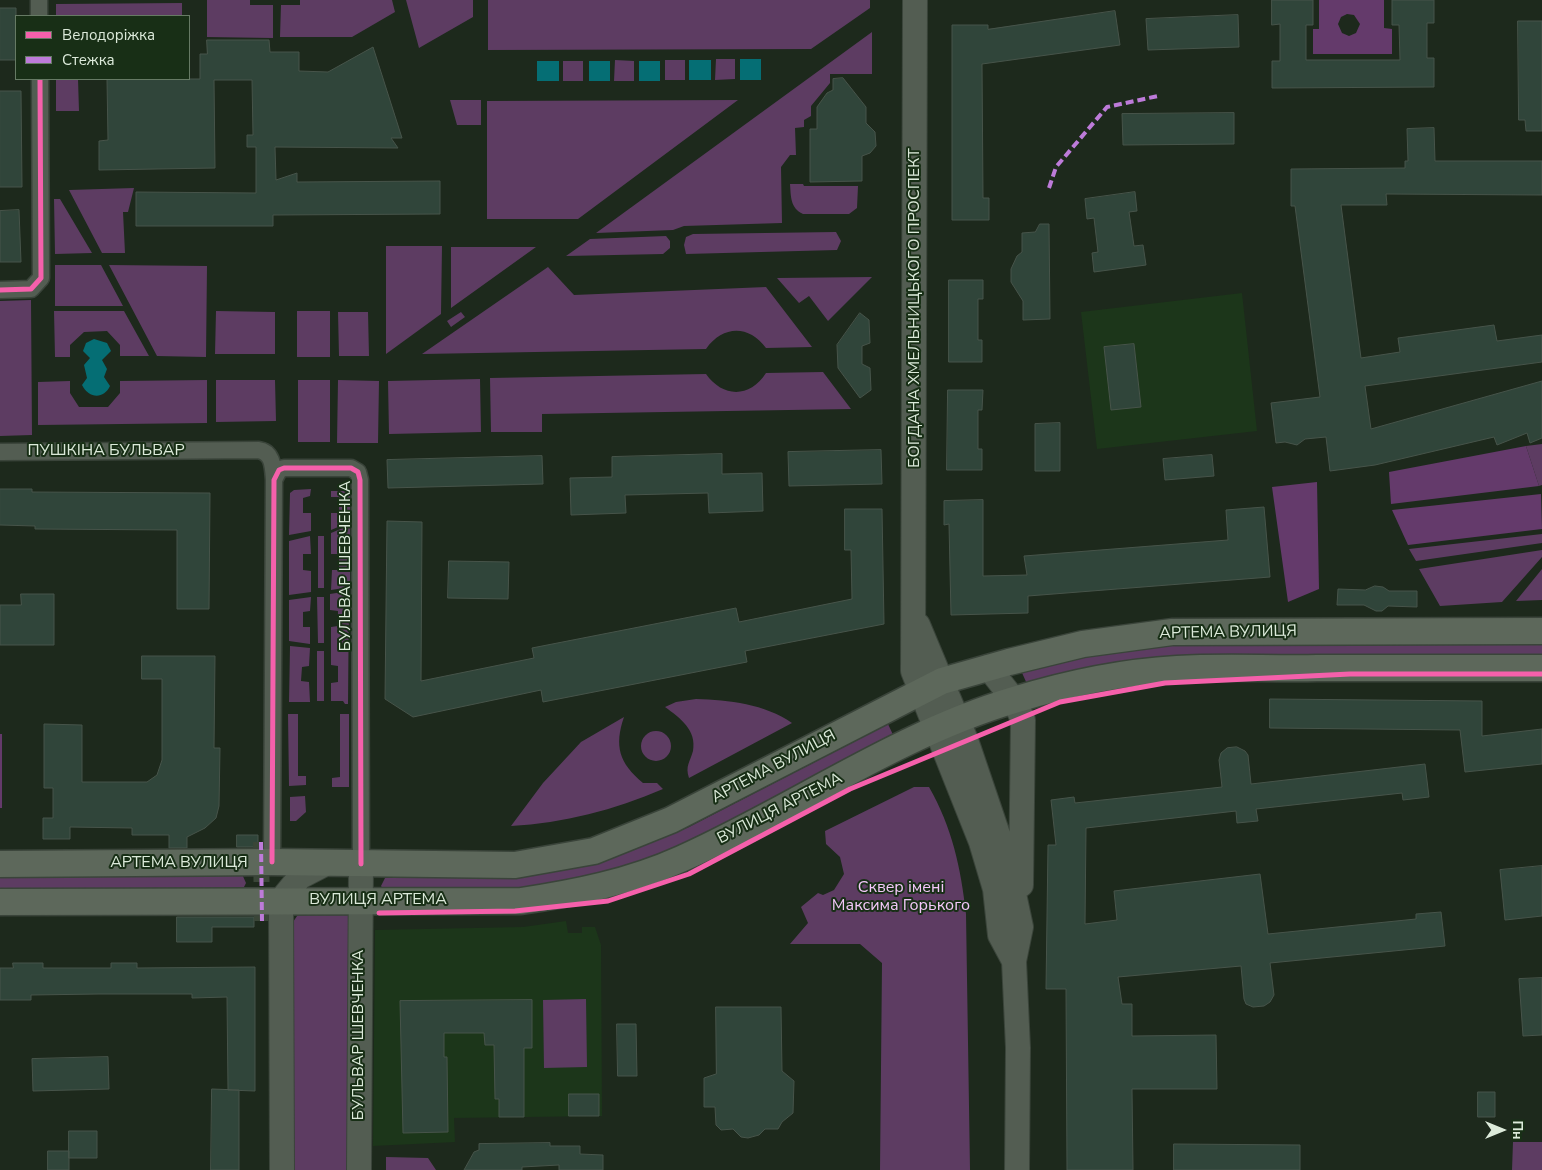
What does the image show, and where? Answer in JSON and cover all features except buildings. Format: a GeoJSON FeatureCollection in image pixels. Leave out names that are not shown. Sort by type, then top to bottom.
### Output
{"type":"FeatureCollection","features":[{"type":"Feature","properties":{"kind":"main road","name":"БОГДАНА ХМЕЛЬНИЦЬКОГО ПРОСПЕКТ"},"geometry":{"type":"LineString","coordinates":[[915,0],[914,615],[931,686],[1007,861],[1021,927],[1014,961],[1018,1048],[1017,1170]]}},
{"type":"Feature","properties":{"kind":"main road","name":"АРТЕМА ВУЛИЦЯ"},"geometry":{"type":"LineString","coordinates":[[0,864],[272,862],[515,865],[594,851],[671,820],[931,686],[988,667],[1083,644],[1172,632],[1542,631]]}},
{"type":"Feature","properties":{"kind":"main road"},"geometry":{"type":"LineString","coordinates":[[988,667],[1014,700],[1023,720],[1021,927]]}},
{"type":"Feature","properties":{"kind":"main road"},"geometry":{"type":"LineString","coordinates":[[1014,700],[1093,680],[1176,669],[1542,668]]}},
{"type":"Feature","properties":{"kind":"main road","name":"ВУЛИЦЯ АРТЕМА"},"geometry":{"type":"LineString","coordinates":[[0,902],[244,900],[521,901],[606,886],[678,861],[767,818],[900,746],[947,725],[1014,700]]}},
{"type":"Feature","properties":{"kind":"main road","name":"БОГДАНА ХМЕЛЬНИЦЬКОГО ПРОСПЕКТ"},"geometry":{"type":"LineString","coordinates":[[947,725],[995,889],[1000,936],[1014,961]]}},
{"type":"Feature","properties":{"kind":"main road"},"geometry":{"type":"LineString","coordinates":[[244,900],[253,877],[246,863]]}},
{"type":"Feature","properties":{"kind":"main road"},"geometry":{"type":"LineString","coordinates":[[282,1170],[281,900],[300,877],[327,863]]}},
{"type":"Feature","properties":{"kind":"main road","name":"БУЛЬВАР ШЕВЧЕНКА"},"geometry":{"type":"LineString","coordinates":[[359,1170],[360,864]]}},
{"type":"Feature","properties":{"kind":"street"},"geometry":{"type":"LineString","coordinates":[[39,0],[39,15]]}},
{"type":"Feature","properties":{"kind":"street"},"geometry":{"type":"LineString","coordinates":[[0,290],[31,289],[40,278],[40,80]]}},
{"type":"Feature","properties":{"kind":"street","name":"ПУШКІНА БУЛЬВАР"},"geometry":{"type":"LineString","coordinates":[[0,452],[265,451],[272,460],[274,480]]}},
{"type":"Feature","properties":{"kind":"street","name":"БУЛЬВАР ШЕВЧЕНКА"},"geometry":{"type":"LineString","coordinates":[[274,480],[279,470],[284,468],[351,468],[360,475],[360,864]]}},
{"type":"Feature","properties":{"kind":"street"},"geometry":{"type":"LineString","coordinates":[[272,862],[274,480]]}},
{"type":"Feature","properties":{"kind":"shaded area"},"geometry":{"type":"Polygon","coordinates":[[[1319,0],[1384,0],[1384,28],[1392,29],[1392,54],[1313,54],[1313,29],[1319,29],[1319,0]],[[1347,14],[1341,17],[1338,24],[1342,33],[1349,36],[1356,33],[1360,24],[1354,15],[1347,14]]]}},
{"type":"Feature","properties":{"kind":"shaded area"},"geometry":{"type":"Polygon","coordinates":[[[1242,293],[1257,431],[1097,449],[1081,312],[1242,293]]]}},
{"type":"Feature","properties":{"kind":"shaded area"},"geometry":{"type":"Polygon","coordinates":[[[1526,446],[1539,486],[1391,504],[1389,472],[1526,446]]]}},
{"type":"Feature","properties":{"kind":"shaded area"},"geometry":{"type":"Polygon","coordinates":[[[1317,482],[1319,589],[1288,602],[1272,487],[1317,482]]]}},
{"type":"Feature","properties":{"kind":"shaded area"},"geometry":{"type":"Polygon","coordinates":[[[1541,494],[1542,529],[1408,545],[1392,510],[1541,494]]]}},
{"type":"Feature","properties":{"kind":"shaded area"},"geometry":{"type":"Polygon","coordinates":[[[0,734],[2,734],[2,808],[0,808],[0,734]]]}},
{"type":"Feature","properties":{"kind":"shaded area"},"geometry":{"type":"Polygon","coordinates":[[[566,921],[568,933],[582,933],[582,927],[595,927],[601,945],[602,1116],[454,1118],[455,1142],[373,1146],[375,930],[523,927],[566,921]]]}},
{"type":"Feature","properties":{"kind":"green space"},"geometry":{"type":"Polygon","coordinates":[[[207,0],[250,0],[250,5],[273,5],[273,38],[207,37],[207,0]]]}},
{"type":"Feature","properties":{"kind":"green space"},"geometry":{"type":"Polygon","coordinates":[[[300,0],[392,0],[395,12],[352,37],[280,37],[281,5],[300,5],[300,0]]]}},
{"type":"Feature","properties":{"kind":"green space"},"geometry":{"type":"Polygon","coordinates":[[[406,0],[473,0],[473,17],[419,48],[406,0]]]}},
{"type":"Feature","properties":{"kind":"green space"},"geometry":{"type":"Polygon","coordinates":[[[488,0],[870,0],[870,8],[811,49],[488,50],[488,0]]]}},
{"type":"Feature","properties":{"kind":"green space"},"geometry":{"type":"Polygon","coordinates":[[[182,3],[182,15],[56,15],[56,4],[182,3]]]}},
{"type":"Feature","properties":{"kind":"green space"},"geometry":{"type":"Polygon","coordinates":[[[872,32],[872,74],[830,74],[830,83],[811,106],[811,116],[804,120],[804,127],[795,128],[796,155],[790,155],[781,167],[782,223],[684,226],[673,230],[596,233],[872,32]]]}},
{"type":"Feature","properties":{"kind":"green space"},"geometry":{"type":"Polygon","coordinates":[[[716,59],[735,59],[735,79],[715,80],[716,59]]]}},
{"type":"Feature","properties":{"kind":"green space"},"geometry":{"type":"Polygon","coordinates":[[[615,60],[634,61],[634,81],[614,81],[615,60]]]}},
{"type":"Feature","properties":{"kind":"green space"},"geometry":{"type":"Polygon","coordinates":[[[665,60],[685,60],[685,80],[665,80],[665,60]]]}},
{"type":"Feature","properties":{"kind":"green space"},"geometry":{"type":"Polygon","coordinates":[[[563,61],[583,61],[583,81],[563,81],[563,61]]]}},
{"type":"Feature","properties":{"kind":"green space"},"geometry":{"type":"Polygon","coordinates":[[[56,80],[78,80],[79,111],[56,111],[56,80]]]}},
{"type":"Feature","properties":{"kind":"green space"},"geometry":{"type":"Polygon","coordinates":[[[450,100],[481,100],[481,125],[457,125],[450,100]]]}},
{"type":"Feature","properties":{"kind":"green space"},"geometry":{"type":"Polygon","coordinates":[[[738,100],[578,219],[487,219],[487,101],[738,100]]]}},
{"type":"Feature","properties":{"kind":"green space"},"geometry":{"type":"Polygon","coordinates":[[[790,184],[803,184],[804,186],[858,186],[857,208],[849,214],[803,214],[793,205],[790,184]]]}},
{"type":"Feature","properties":{"kind":"green space"},"geometry":{"type":"Polygon","coordinates":[[[134,188],[128,212],[123,212],[125,253],[102,253],[69,190],[134,188]]]}},
{"type":"Feature","properties":{"kind":"green space"},"geometry":{"type":"Polygon","coordinates":[[[54,199],[60,199],[92,253],[55,254],[54,199]]]}},
{"type":"Feature","properties":{"kind":"green space"},"geometry":{"type":"Polygon","coordinates":[[[836,232],[841,241],[837,250],[686,254],[684,245],[686,237],[693,234],[836,232]]]}},
{"type":"Feature","properties":{"kind":"green space"},"geometry":{"type":"Polygon","coordinates":[[[666,236],[670,241],[670,248],[663,254],[566,256],[590,239],[666,236]]]}},
{"type":"Feature","properties":{"kind":"green space"},"geometry":{"type":"Polygon","coordinates":[[[386,246],[442,246],[441,314],[386,354],[386,246]]]}},
{"type":"Feature","properties":{"kind":"green space"},"geometry":{"type":"Polygon","coordinates":[[[451,247],[536,247],[451,308],[451,247]]]}},
{"type":"Feature","properties":{"kind":"green space"},"geometry":{"type":"Polygon","coordinates":[[[55,265],[101,265],[123,306],[55,306],[55,265]]]}},
{"type":"Feature","properties":{"kind":"green space"},"geometry":{"type":"Polygon","coordinates":[[[109,265],[207,266],[206,357],[157,356],[109,265]]]}},
{"type":"Feature","properties":{"kind":"green space"},"geometry":{"type":"Polygon","coordinates":[[[548,267],[574,295],[766,287],[812,347],[766,348],[752,335],[736,331],[720,335],[706,349],[422,354],[548,267]]]}},
{"type":"Feature","properties":{"kind":"green space"},"geometry":{"type":"Polygon","coordinates":[[[872,277],[828,321],[809,296],[799,303],[777,278],[872,277]]]}},
{"type":"Feature","properties":{"kind":"green space"},"geometry":{"type":"Polygon","coordinates":[[[31,300],[32,435],[0,436],[0,301],[31,300]]]}},
{"type":"Feature","properties":{"kind":"green space"},"geometry":{"type":"Polygon","coordinates":[[[54,311],[124,311],[149,356],[120,356],[120,345],[107,331],[84,332],[70,345],[70,357],[55,357],[54,311]]]}},
{"type":"Feature","properties":{"kind":"green space"},"geometry":{"type":"Polygon","coordinates":[[[216,311],[275,312],[275,354],[215,354],[216,311]]]}},
{"type":"Feature","properties":{"kind":"green space"},"geometry":{"type":"Polygon","coordinates":[[[297,311],[330,311],[330,357],[297,357],[297,311]]]}},
{"type":"Feature","properties":{"kind":"green space"},"geometry":{"type":"Polygon","coordinates":[[[338,312],[368,312],[369,356],[339,356],[338,312]]]}},
{"type":"Feature","properties":{"kind":"green space"},"geometry":{"type":"Polygon","coordinates":[[[461,312],[465,317],[451,327],[447,321],[461,312]]]}},
{"type":"Feature","properties":{"kind":"green space"},"geometry":{"type":"Polygon","coordinates":[[[823,372],[851,409],[542,414],[542,432],[491,432],[490,378],[706,374],[720,387],[736,392],[752,387],[766,373],[823,372]]]}},
{"type":"Feature","properties":{"kind":"green space"},"geometry":{"type":"Polygon","coordinates":[[[480,379],[481,432],[389,434],[388,381],[480,379]]]}},
{"type":"Feature","properties":{"kind":"green space"},"geometry":{"type":"Polygon","coordinates":[[[207,380],[207,423],[38,425],[38,382],[70,381],[70,393],[79,407],[108,407],[120,393],[120,381],[207,380]]]}},
{"type":"Feature","properties":{"kind":"green space"},"geometry":{"type":"Polygon","coordinates":[[[216,380],[275,380],[276,421],[216,422],[216,380]]]}},
{"type":"Feature","properties":{"kind":"green space"},"geometry":{"type":"Polygon","coordinates":[[[298,380],[330,380],[330,442],[298,442],[298,380]]]}},
{"type":"Feature","properties":{"kind":"green space"},"geometry":{"type":"Polygon","coordinates":[[[338,380],[379,381],[378,443],[337,443],[338,380]]]}},
{"type":"Feature","properties":{"kind":"green space"},"geometry":{"type":"Polygon","coordinates":[[[1542,444],[1542,485],[1539,486],[1526,446],[1542,444]]]}},
{"type":"Feature","properties":{"kind":"green space"},"geometry":{"type":"Polygon","coordinates":[[[311,489],[310,496],[303,498],[303,513],[311,513],[311,531],[289,535],[290,493],[294,490],[311,489]]]}},
{"type":"Feature","properties":{"kind":"green space"},"geometry":{"type":"Polygon","coordinates":[[[331,491],[346,491],[350,495],[350,522],[331,530],[331,513],[339,513],[339,497],[331,497],[331,491]]]}},
{"type":"Feature","properties":{"kind":"green space"},"geometry":{"type":"Polygon","coordinates":[[[350,525],[350,587],[331,590],[332,570],[339,570],[339,554],[331,554],[331,533],[350,525]]]}},
{"type":"Feature","properties":{"kind":"green space"},"geometry":{"type":"Polygon","coordinates":[[[1542,534],[1542,543],[1416,561],[1409,549],[1542,534]]]}},
{"type":"Feature","properties":{"kind":"green space"},"geometry":{"type":"Polygon","coordinates":[[[310,536],[311,554],[303,554],[303,570],[311,571],[311,592],[289,595],[289,541],[310,536]]]}},
{"type":"Feature","properties":{"kind":"green space"},"geometry":{"type":"Polygon","coordinates":[[[318,536],[324,536],[324,588],[318,588],[318,536]]]}},
{"type":"Feature","properties":{"kind":"green space"},"geometry":{"type":"Polygon","coordinates":[[[1542,550],[1542,557],[1502,602],[1440,606],[1419,569],[1542,550]]]}},
{"type":"Feature","properties":{"kind":"green space"},"geometry":{"type":"Polygon","coordinates":[[[1542,569],[1542,600],[1516,601],[1542,569]]]}},
{"type":"Feature","properties":{"kind":"green space"},"geometry":{"type":"Polygon","coordinates":[[[349,591],[348,704],[345,704],[343,701],[331,701],[331,683],[338,682],[338,666],[331,665],[331,627],[338,626],[338,611],[330,610],[330,594],[349,591]]]}},
{"type":"Feature","properties":{"kind":"green space"},"geometry":{"type":"Polygon","coordinates":[[[311,597],[310,611],[303,612],[303,627],[310,627],[310,644],[289,641],[289,600],[311,597]]]}},
{"type":"Feature","properties":{"kind":"green space"},"geometry":{"type":"Polygon","coordinates":[[[317,597],[324,597],[324,643],[318,643],[317,597]]]}},
{"type":"Feature","properties":{"kind":"green space"},"geometry":{"type":"Polygon","coordinates":[[[1542,640],[1542,660],[1027,684],[1019,666],[1165,643],[1542,640]]]}},
{"type":"Feature","properties":{"kind":"green space"},"geometry":{"type":"Polygon","coordinates":[[[290,646],[310,648],[309,666],[302,667],[301,681],[309,682],[310,702],[289,702],[290,646]]]}},
{"type":"Feature","properties":{"kind":"green space"},"geometry":{"type":"Polygon","coordinates":[[[317,651],[324,651],[324,701],[317,701],[317,651]]]}},
{"type":"Feature","properties":{"kind":"green space"},"geometry":{"type":"Polygon","coordinates":[[[696,699],[758,707],[792,723],[689,778],[688,767],[694,744],[690,731],[682,720],[665,707],[676,702],[696,699]]]}},
{"type":"Feature","properties":{"kind":"green space"},"geometry":{"type":"Polygon","coordinates":[[[288,714],[298,714],[298,776],[306,776],[306,785],[289,786],[288,714]]]}},
{"type":"Feature","properties":{"kind":"green space"},"geometry":{"type":"Polygon","coordinates":[[[340,714],[349,714],[349,787],[332,787],[332,778],[340,777],[340,714]]]}},
{"type":"Feature","properties":{"kind":"green space"},"geometry":{"type":"Polygon","coordinates":[[[624,717],[619,745],[624,761],[628,768],[643,783],[657,783],[663,789],[626,803],[569,819],[511,826],[543,783],[581,742],[624,717]]]}},
{"type":"Feature","properties":{"kind":"green space"},"geometry":{"type":"Polygon","coordinates":[[[888,724],[895,739],[656,861],[540,888],[385,892],[381,886],[385,878],[480,875],[593,862],[643,846],[689,827],[888,724]]]}},
{"type":"Feature","properties":{"kind":"green space"},"geometry":{"type":"Polygon","coordinates":[[[656,731],[667,735],[671,746],[667,757],[656,761],[645,757],[641,746],[645,735],[656,731]]]}},
{"type":"Feature","properties":{"kind":"green space","name":"Сквер імені Максима Горького"},"geometry":{"type":"Polygon","coordinates":[[[914,787],[929,787],[944,817],[958,864],[964,897],[966,914],[970,1170],[880,1170],[882,963],[860,944],[790,944],[808,923],[801,907],[818,893],[823,895],[834,890],[844,874],[840,857],[826,844],[825,831],[914,787]]]}},
{"type":"Feature","properties":{"kind":"green space"},"geometry":{"type":"Polygon","coordinates":[[[305,796],[306,812],[296,821],[290,821],[290,797],[305,796]]]}},
{"type":"Feature","properties":{"kind":"green space"},"geometry":{"type":"Polygon","coordinates":[[[242,874],[246,883],[242,891],[0,893],[0,876],[242,874]]]}},
{"type":"Feature","properties":{"kind":"green space"},"geometry":{"type":"Polygon","coordinates":[[[299,913],[353,914],[356,1170],[289,1170],[291,925],[299,913]]]}},
{"type":"Feature","properties":{"kind":"green space"},"geometry":{"type":"Polygon","coordinates":[[[586,999],[587,1067],[544,1068],[543,1000],[586,999]]]}},
{"type":"Feature","properties":{"kind":"green space"},"geometry":{"type":"Polygon","coordinates":[[[1513,1142],[1542,1142],[1542,1170],[1512,1170],[1513,1142]]]}},
{"type":"Feature","properties":{"kind":"green space"},"geometry":{"type":"Polygon","coordinates":[[[386,1157],[428,1158],[436,1170],[386,1170],[386,1157]]]}},
{"type":"Feature","properties":{"kind":"water"},"geometry":{"type":"Polygon","coordinates":[[[740,59],[761,59],[761,80],[740,80],[740,59]]]}},
{"type":"Feature","properties":{"kind":"water"},"geometry":{"type":"Polygon","coordinates":[[[689,60],[711,60],[711,80],[689,80],[689,60]]]}},
{"type":"Feature","properties":{"kind":"water"},"geometry":{"type":"Polygon","coordinates":[[[537,61],[559,61],[559,81],[537,81],[537,61]]]}},
{"type":"Feature","properties":{"kind":"water"},"geometry":{"type":"Polygon","coordinates":[[[589,61],[610,61],[610,81],[589,81],[589,61]]]}},
{"type":"Feature","properties":{"kind":"water"},"geometry":{"type":"Polygon","coordinates":[[[639,61],[660,61],[660,81],[639,81],[639,61]]]}},
{"type":"Feature","properties":{"kind":"water"},"geometry":{"type":"Polygon","coordinates":[[[94,339],[107,343],[111,351],[102,360],[107,369],[104,377],[110,386],[104,393],[96,396],[88,393],[82,385],[87,378],[84,365],[90,358],[83,351],[86,343],[94,339]]]}},
{"type":"Feature","properties":{"kind":"tunnel"},"geometry":{"type":"LineString","coordinates":[[261,842],[262,921]]}},
{"type":"Feature","properties":{"kind":"marked path"},"geometry":{"type":"LineString","coordinates":[[1049,188],[1056,167],[1107,107],[1158,96]]}},
{"type":"Feature","properties":{"kind":"marked path"},"geometry":{"type":"LineString","coordinates":[[261,842],[262,921]]}},
{"type":"Feature","properties":{"kind":"cycle path"},"geometry":{"type":"LineString","coordinates":[[0,290],[31,289],[41,278],[40,80]]}},
{"type":"Feature","properties":{"kind":"cycle path"},"geometry":{"type":"LineString","coordinates":[[272,862],[274,480],[279,470],[284,468],[351,468],[358,472],[360,480],[361,864]]}},
{"type":"Feature","properties":{"kind":"cycle path"},"geometry":{"type":"LineString","coordinates":[[379,913],[515,911],[608,901],[689,874],[850,789],[1060,702],[1165,683],[1350,674],[1542,674]]}}]}
